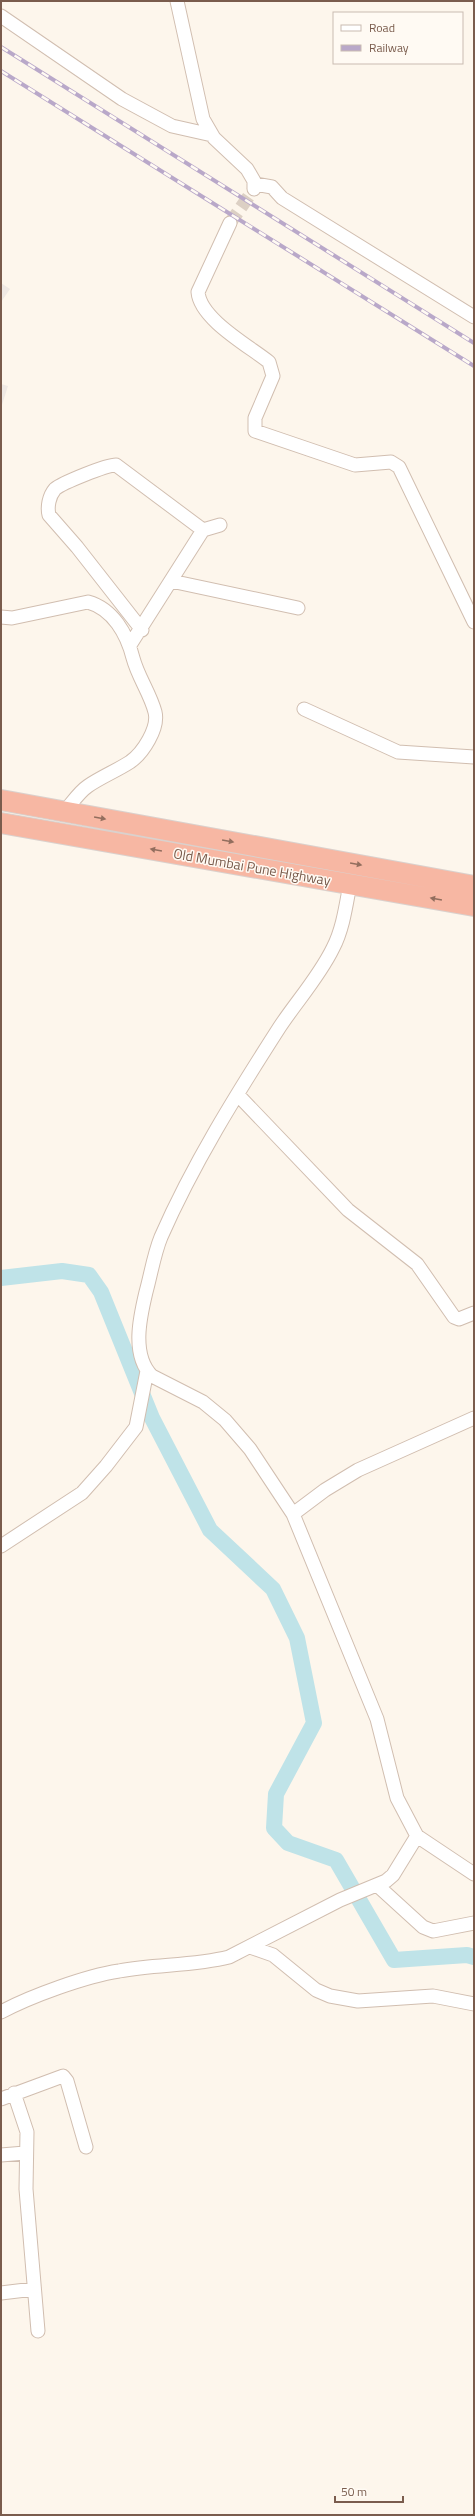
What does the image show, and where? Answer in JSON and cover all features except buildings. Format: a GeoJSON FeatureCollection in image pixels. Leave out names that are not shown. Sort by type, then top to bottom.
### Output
{"type":"FeatureCollection","features":[{"type":"Feature","properties":{"kind":"highway"},"geometry":{"type":"LineString","coordinates":[[1,794],[34,806]]}},
{"type":"Feature","properties":{"kind":"highway"},"geometry":{"type":"LineString","coordinates":[[1,800],[34,806]]}},
{"type":"Feature","properties":{"kind":"highway","name":"Old Mumbai Pune Highway"},"geometry":{"type":"LineString","coordinates":[[34,806],[474,886]]}},
{"type":"Feature","properties":{"kind":"highway"},"geometry":{"type":"LineString","coordinates":[[1,823],[29,828]]}},
{"type":"Feature","properties":{"kind":"highway"},"geometry":{"type":"LineString","coordinates":[[1,828],[29,828]]}},
{"type":"Feature","properties":{"kind":"highway","name":"Old Mumbai Pune Highway"},"geometry":{"type":"LineString","coordinates":[[29,828],[474,906]]}},
{"type":"Feature","properties":{"kind":"street"},"geometry":{"type":"LineString","coordinates":[[177,1],[203,119],[212,135],[247,169],[254,187],[272,186],[282,198],[474,317]]}},
{"type":"Feature","properties":{"kind":"street"},"geometry":{"type":"LineString","coordinates":[[1,16],[122,99],[172,126],[212,135]]}},
{"type":"Feature","properties":{"kind":"street"},"geometry":{"type":"LineString","coordinates":[[230,223],[198,292],[199,298],[210,317],[269,362],[272,368],[272,376],[255,418],[255,431],[355,465],[391,462],[399,467],[474,622]]}},
{"type":"Feature","properties":{"kind":"street"},"geometry":{"type":"LineString","coordinates":[[142,630],[77,547],[49,515],[49,501],[55,489],[104,467],[116,465],[203,530]]}},
{"type":"Feature","properties":{"kind":"street"},"geometry":{"type":"LineString","coordinates":[[130,645],[142,630],[203,530],[220,525]]}},
{"type":"Feature","properties":{"kind":"street"},"geometry":{"type":"LineString","coordinates":[[171,581],[298,608]]}},
{"type":"Feature","properties":{"kind":"street"},"geometry":{"type":"LineString","coordinates":[[1,617],[12,618],[88,602],[98,604],[116,619],[130,645],[136,670],[155,712],[156,724],[147,742],[132,761],[86,788],[65,811]]}},
{"type":"Feature","properties":{"kind":"street"},"geometry":{"type":"LineString","coordinates":[[304,710],[398,752],[474,757]]}},
{"type":"Feature","properties":{"kind":"street"},"geometry":{"type":"LineString","coordinates":[[1,1546],[82,1493],[106,1466],[136,1427],[146,1375],[139,1341],[139,1319],[161,1238],[194,1170],[238,1095],[279,1028],[333,948],[340,928],[350,884]]}},
{"type":"Feature","properties":{"kind":"street"},"geometry":{"type":"LineString","coordinates":[[238,1095],[348,1210],[416,1264],[454,1316],[458,1319],[474,1313]]}},
{"type":"Feature","properties":{"kind":"street"},"geometry":{"type":"LineString","coordinates":[[146,1375],[152,1376],[203,1402],[225,1420],[250,1449],[293,1514],[377,1719],[397,1798],[417,1836],[474,1874]]}},
{"type":"Feature","properties":{"kind":"street"},"geometry":{"type":"LineString","coordinates":[[293,1514],[325,1490],[358,1470],[474,1418]]}},
{"type":"Feature","properties":{"kind":"street"},"geometry":{"type":"LineString","coordinates":[[1,2012],[56,1989],[118,1971],[212,1961],[228,1957],[340,1900],[375,1887],[394,1875],[417,1836]]}},
{"type":"Feature","properties":{"kind":"street"},"geometry":{"type":"LineString","coordinates":[[375,1887],[423,1927],[433,1931],[474,1923]]}},
{"type":"Feature","properties":{"kind":"street"},"geometry":{"type":"LineString","coordinates":[[250,1947],[273,1955],[316,1990],[330,1996],[358,2000],[433,1996],[474,2004]]}},
{"type":"Feature","properties":{"kind":"street"},"geometry":{"type":"LineString","coordinates":[[1,2099],[63,2076],[66,2081],[86,2147]]}},
{"type":"Feature","properties":{"kind":"street"},"geometry":{"type":"LineString","coordinates":[[14,2093],[26,2127],[25,2153],[38,2331]]}},
{"type":"Feature","properties":{"kind":"street"},"geometry":{"type":"LineString","coordinates":[[1,2155],[25,2153]]}},
{"type":"Feature","properties":{"kind":"street"},"geometry":{"type":"LineString","coordinates":[[1,2293],[34,2289]]}},
{"type":"Feature","properties":{"kind":"shaded area"},"geometry":{"type":"Polygon","coordinates":[[[1,283],[10,289],[1,302],[1,283]]]}},
{"type":"Feature","properties":{"kind":"shaded area"},"geometry":{"type":"Polygon","coordinates":[[[1,384],[8,386],[1,408],[1,384]]]}},
{"type":"Feature","properties":{"kind":"waterway"},"geometry":{"type":"LineString","coordinates":[[1,1278],[62,1271],[89,1275],[101,1292],[152,1418],[210,1530],[273,1589],[297,1638],[314,1723],[276,1794],[274,1828],[288,1843],[336,1860],[394,1960],[467,1955],[474,1957]]}},
{"type":"Feature","properties":{"kind":"tunnel"},"geometry":{"type":"LineString","coordinates":[[230,223],[254,189]]}},
{"type":"Feature","properties":{"kind":"railway"},"geometry":{"type":"LineString","coordinates":[[1,47],[474,343]]}},
{"type":"Feature","properties":{"kind":"railway"},"geometry":{"type":"LineString","coordinates":[[1,71],[474,366]]}}]}
